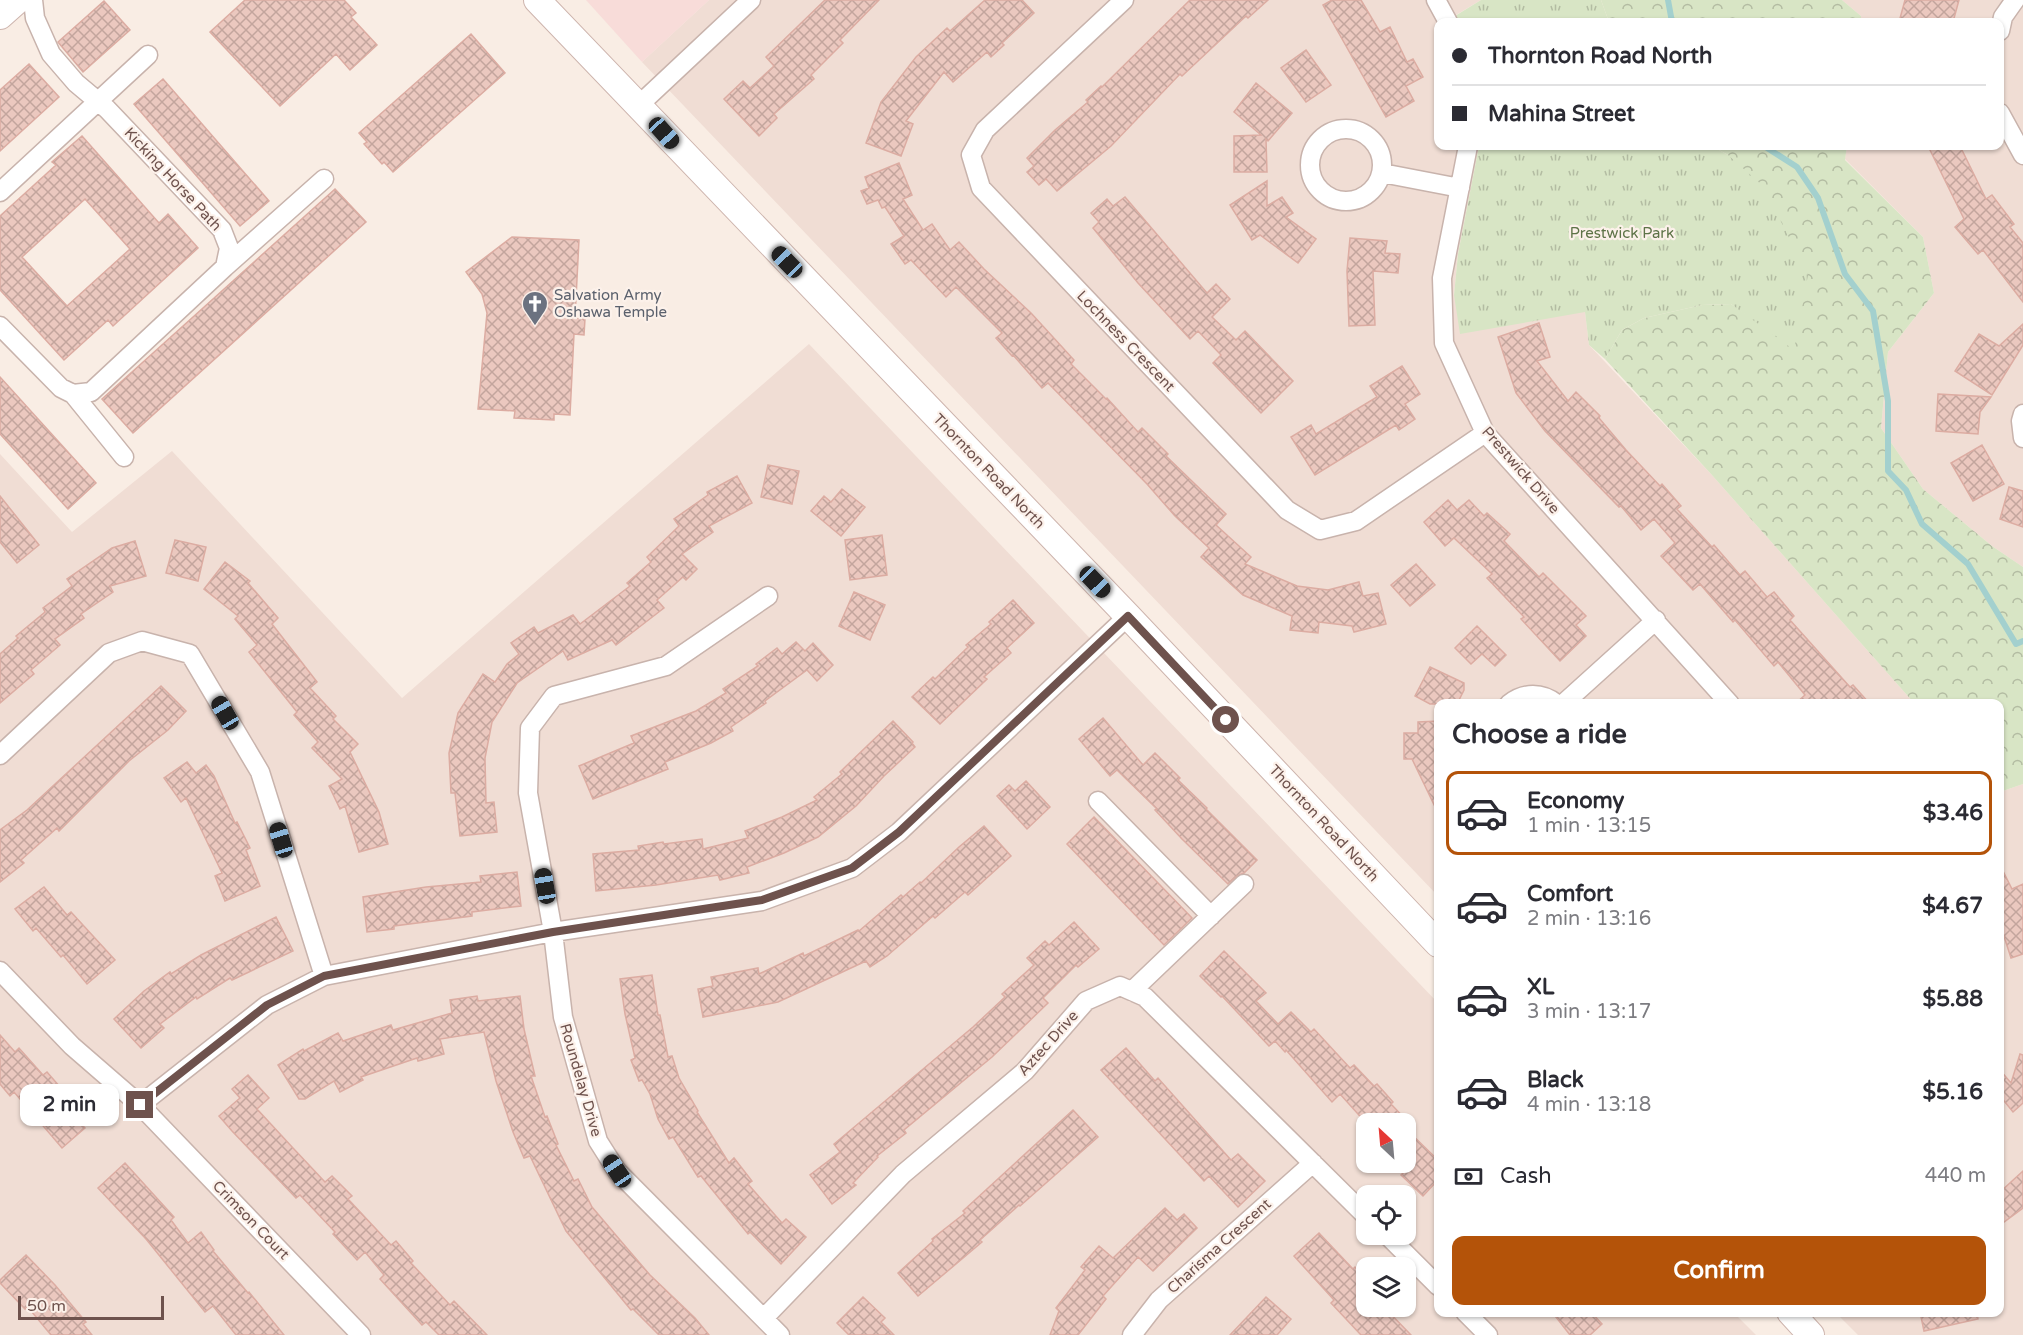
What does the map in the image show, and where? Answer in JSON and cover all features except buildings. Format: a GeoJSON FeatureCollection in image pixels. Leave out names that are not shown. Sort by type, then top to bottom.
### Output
{"type":"FeatureCollection","features":[{"type":"Feature","properties":{"kind":"main road"},"geometry":{"type":"LineString","coordinates":[[0,16],[18,0]]}},
{"type":"Feature","properties":{"kind":"main road","name":"Thornton Road North"},"geometry":{"type":"LineString","coordinates":[[537,0],[1128,616],[1434,940]]}},
{"type":"Feature","properties":{"kind":"main road"},"geometry":{"type":"LineString","coordinates":[[1795,1317],[1811,1335]]}},
{"type":"Feature","properties":{"kind":"street","name":"Kicking Horse Path"},"geometry":{"type":"LineString","coordinates":[[33,0],[35,18],[51,54],[76,82],[107,109],[222,230],[229,248],[225,267]]}},
{"type":"Feature","properties":{"kind":"street"},"geometry":{"type":"LineString","coordinates":[[639,105],[751,0]]}},
{"type":"Feature","properties":{"kind":"street","name":"Lochness Crescent"},"geometry":{"type":"LineString","coordinates":[[1124,0],[985,130],[971,155],[981,188],[1287,510],[1320,530],[1356,520],[1485,433]]}},
{"type":"Feature","properties":{"kind":"street"},"geometry":{"type":"LineString","coordinates":[[1436,0],[1446,18]]}},
{"type":"Feature","properties":{"kind":"street"},"geometry":{"type":"LineString","coordinates":[[2003,18],[2015,0]]}},
{"type":"Feature","properties":{"kind":"street"},"geometry":{"type":"LineString","coordinates":[[0,192],[148,55]]}},
{"type":"Feature","properties":{"kind":"street"},"geometry":{"type":"LineString","coordinates":[[2004,119],[2023,155]]}},
{"type":"Feature","properties":{"kind":"street"},"geometry":{"type":"LineString","coordinates":[[1346,129],[1358,131],[1371,138],[1379,148],[1383,160],[1382,173],[1371,192],[1360,199],[1348,202],[1335,200],[1321,192],[1314,181],[1310,165],[1312,152],[1324,137],[1334,131],[1346,129]]}},
{"type":"Feature","properties":{"kind":"street","name":"Prestwick Drive"},"geometry":{"type":"LineString","coordinates":[[1467,150],[1442,278],[1444,343],[1485,433],[1726,699]]}},
{"type":"Feature","properties":{"kind":"street"},"geometry":{"type":"LineString","coordinates":[[1382,173],[1460,188]]}},
{"type":"Feature","properties":{"kind":"street"},"geometry":{"type":"LineString","coordinates":[[73,394],[95,390],[225,267],[324,180]]}},
{"type":"Feature","properties":{"kind":"street"},"geometry":{"type":"LineString","coordinates":[[0,326],[61,388],[73,394],[124,457]]}},
{"type":"Feature","properties":{"kind":"street"},"geometry":{"type":"LineString","coordinates":[[2023,414],[2021,421],[2023,438]]}},
{"type":"Feature","properties":{"kind":"street","name":"Roundelay Drive"},"geometry":{"type":"LineString","coordinates":[[768,596],[666,666],[554,696],[530,728],[528,794],[553,932],[563,1017],[598,1142],[617,1171],[780,1335]]}},
{"type":"Feature","properties":{"kind":"street"},"geometry":{"type":"LineString","coordinates":[[140,1105],[267,1005],[324,976],[553,932],[762,900],[852,868],[899,832],[1128,616]]}},
{"type":"Feature","properties":{"kind":"street"},"geometry":{"type":"LineString","coordinates":[[1569,699],[1656,620]]}},
{"type":"Feature","properties":{"kind":"street"},"geometry":{"type":"LineString","coordinates":[[0,754],[109,653],[142,641],[190,654],[260,772],[324,976]]}},
{"type":"Feature","properties":{"kind":"street"},"geometry":{"type":"LineString","coordinates":[[1518,699],[1525,695],[1538,694],[1551,699]]}},
{"type":"Feature","properties":{"kind":"street"},"geometry":{"type":"LineString","coordinates":[[1098,801],[1210,916]]}},
{"type":"Feature","properties":{"kind":"street"},"geometry":{"type":"LineString","coordinates":[[1244,884],[1132,991],[1145,997],[1356,1205]]}},
{"type":"Feature","properties":{"kind":"street","name":"Crimson Court"},"geometry":{"type":"LineString","coordinates":[[0,971],[72,1046],[140,1105],[361,1335]]}},
{"type":"Feature","properties":{"kind":"street","name":"Aztec Drive"},"geometry":{"type":"LineString","coordinates":[[764,1318],[903,1174],[1025,1071],[1086,1001],[1120,986],[1132,991]]}},
{"type":"Feature","properties":{"kind":"street","name":"Charisma Crescent"},"geometry":{"type":"LineString","coordinates":[[1132,1335],[1159,1300],[1313,1163]]}},
{"type":"Feature","properties":{"kind":"street"},"geometry":{"type":"LineString","coordinates":[[1397,1245],[1434,1282]]}},
{"type":"Feature","properties":{"kind":"street"},"geometry":{"type":"LineString","coordinates":[[1471,1317],[1488,1335]]}},
{"type":"Feature","properties":{"kind":"shaded area"},"geometry":{"type":"Polygon","coordinates":[[[586,0],[709,0],[642,62],[586,0]]]}},
{"type":"Feature","properties":{"kind":"shaded area"},"geometry":{"type":"Polygon","coordinates":[[[709,0],[1481,0],[1456,15],[1457,18],[1434,18],[1434,150],[1478,150],[1458,254],[1454,295],[1585,312],[1589,345],[1711,474],[1910,699],[1434,699],[1434,892],[642,62],[709,0]]]}},
{"type":"Feature","properties":{"kind":"shaded area"},"geometry":{"type":"Polygon","coordinates":[[[1842,0],[2023,0],[2023,567],[1992,546],[1923,489],[1881,428],[1888,352],[1934,293],[1923,237],[1845,159],[1846,150],[2004,150],[2004,18],[1861,18],[1842,0]]]}},
{"type":"Feature","properties":{"kind":"shaded area"},"geometry":{"type":"Polygon","coordinates":[[[809,344],[1434,999],[1434,1317],[1738,1317],[1756,1335],[0,1335],[0,454],[72,532],[172,451],[402,698],[809,344]]]}},
{"type":"Feature","properties":{"kind":"shaded area"},"geometry":{"type":"Polygon","coordinates":[[[2023,784],[2023,1335],[1858,1335],[1840,1317],[2004,1317],[2004,791],[2023,784]]]}},
{"type":"Feature","properties":{"kind":"green space"},"geometry":{"type":"Polygon","coordinates":[[[1481,0],[1601,0],[1608,18],[1456,18],[1455,16],[1481,0]]]}},
{"type":"Feature","properties":{"kind":"green space"},"geometry":{"type":"Polygon","coordinates":[[[1601,0],[1842,0],[1861,16],[1861,18],[1608,18],[1601,0]]]}},
{"type":"Feature","properties":{"kind":"green space","name":"Prestwick Park"},"geometry":{"type":"Polygon","coordinates":[[[1478,150],[1719,150],[1763,186],[1808,275],[1794,350],[1731,304],[1702,305],[1644,318],[1622,330],[1605,359],[1589,345],[1585,312],[1460,334],[1454,295],[1458,254],[1478,150]]]}},
{"type":"Feature","properties":{"kind":"green space"},"geometry":{"type":"Polygon","coordinates":[[[1719,150],[1846,150],[1845,160],[1923,237],[1934,293],[1888,352],[1881,428],[1923,489],[1992,546],[2023,567],[2023,784],[2004,791],[2004,699],[1910,699],[1711,474],[1605,359],[1622,330],[1644,318],[1702,305],[1731,304],[1752,318],[1728,155],[1719,150]]]}},
{"type":"Feature","properties":{"kind":"waterway"},"geometry":{"type":"LineString","coordinates":[[1668,0],[1671,18]]}},
{"type":"Feature","properties":{"kind":"waterway"},"geometry":{"type":"LineString","coordinates":[[1770,150],[1797,167],[1818,198],[1845,274],[1873,311],[1888,401],[1888,471],[1906,490],[1922,524],[1968,564],[2016,644],[2023,641]]}},
{"type":"Feature","properties":{"kind":"place","name":"Salvation Army Oshawa Temple"},"geometry":{"type":"Point","coordinates":[535,327]}},
{"type":"Feature","properties":{"kind":"route"},"geometry":{"type":"LineString","coordinates":[[140,1105],[267,1005],[324,976],[553,932],[762,900],[852,868],[899,832],[1128,616],[1226,720]]}}]}
